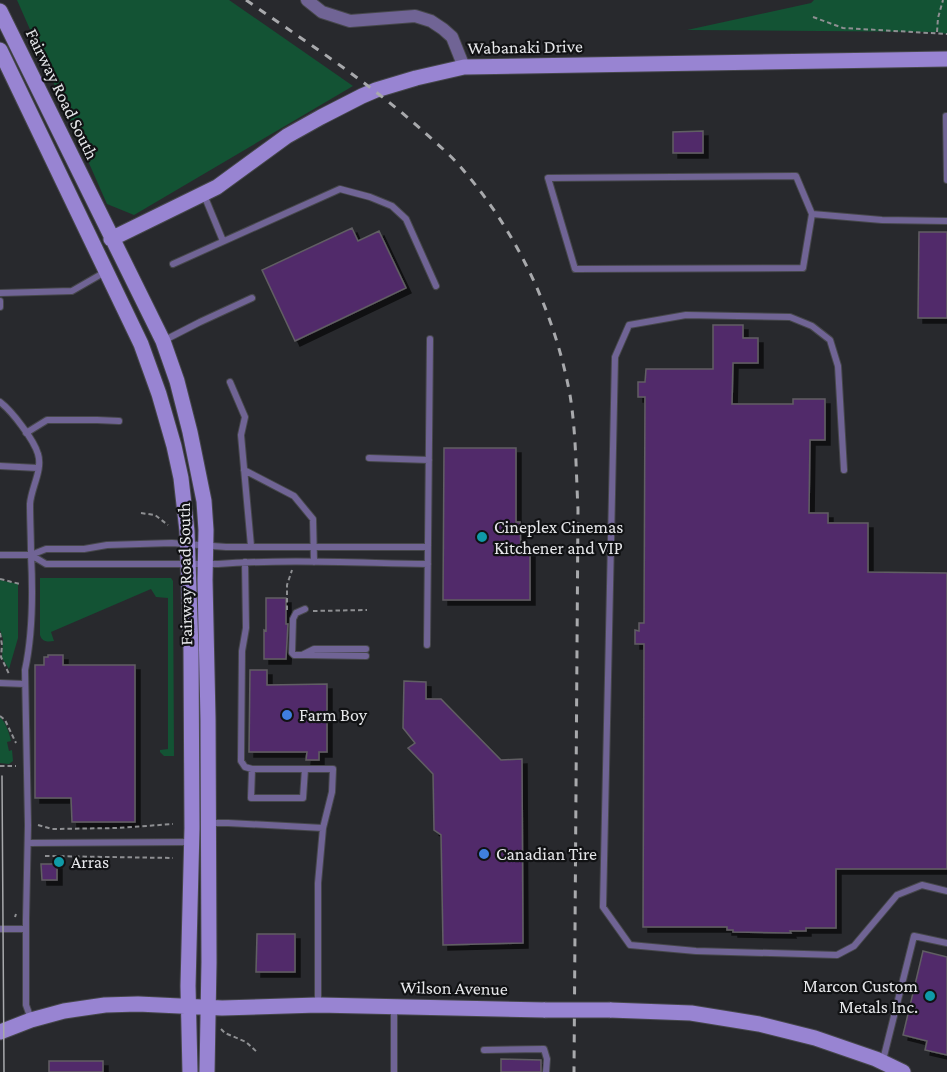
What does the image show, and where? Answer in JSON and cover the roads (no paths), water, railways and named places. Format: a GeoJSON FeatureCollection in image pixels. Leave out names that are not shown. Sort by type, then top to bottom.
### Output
{"type":"FeatureCollection","features":[{"type":"Feature","properties":{"kind":"main road","name":"Fairway Road South"},"geometry":{"type":"LineString","coordinates":[[0,11],[163,341],[177,381],[198,465],[204,501],[206,545],[209,1007],[207,1072]]}},
{"type":"Feature","properties":{"kind":"main road","name":"Fairway Road South"},"geometry":{"type":"LineString","coordinates":[[0,50],[141,344],[159,394],[181,478],[188,543],[190,650],[192,842],[188,986],[190,1072]]}},
{"type":"Feature","properties":{"kind":"main road","name":"Wabanaki Drive"},"geometry":{"type":"LineString","coordinates":[[111,239],[217,188],[287,136],[362,96],[416,78],[464,67],[947,59]]}},
{"type":"Feature","properties":{"kind":"main road","name":"Wilson Avenue"},"geometry":{"type":"LineString","coordinates":[[0,1032],[64,1011],[105,1005],[394,1006],[691,1013],[759,1024],[815,1038],[903,1072]]}},
{"type":"Feature","properties":{"kind":"street"},"geometry":{"type":"LineString","coordinates":[[307,0],[322,12],[350,21],[415,16],[431,21],[452,37],[464,67]]}},
{"type":"Feature","properties":{"kind":"lane"},"geometry":{"type":"LineString","coordinates":[[947,116],[947,180]]}},
{"type":"Feature","properties":{"kind":"lane"},"geometry":{"type":"LineString","coordinates":[[796,176],[812,214],[803,268],[575,269],[548,178],[796,176]]}},
{"type":"Feature","properties":{"kind":"lane"},"geometry":{"type":"LineString","coordinates":[[173,264],[340,189],[392,206],[406,219],[436,286]]}},
{"type":"Feature","properties":{"kind":"lane"},"geometry":{"type":"LineString","coordinates":[[204,195],[224,242]]}},
{"type":"Feature","properties":{"kind":"lane"},"geometry":{"type":"LineString","coordinates":[[812,214],[882,220],[947,221]]}},
{"type":"Feature","properties":{"kind":"lane"},"geometry":{"type":"LineString","coordinates":[[0,292],[72,291],[106,271]]}},
{"type":"Feature","properties":{"kind":"lane"},"geometry":{"type":"LineString","coordinates":[[163,341],[252,298]]}},
{"type":"Feature","properties":{"kind":"lane"},"geometry":{"type":"LineString","coordinates":[[0,301],[0,307]]}},
{"type":"Feature","properties":{"kind":"lane"},"geometry":{"type":"LineString","coordinates":[[844,470],[838,366],[830,340],[812,326],[790,317],[686,315],[628,325],[615,357],[603,907],[630,945],[696,951],[837,956],[854,946],[897,895],[922,885],[947,891]]}},
{"type":"Feature","properties":{"kind":"lane"},"geometry":{"type":"LineString","coordinates":[[428,645],[430,339]]}},
{"type":"Feature","properties":{"kind":"lane"},"geometry":{"type":"LineString","coordinates":[[230,382],[245,417],[241,435],[250,546]]}},
{"type":"Feature","properties":{"kind":"lane"},"geometry":{"type":"LineString","coordinates":[[0,402],[10,410],[27,433],[38,454],[38,468],[30,502],[32,555],[30,647],[25,670],[26,1005],[31,1020]]}},
{"type":"Feature","properties":{"kind":"lane"},"geometry":{"type":"LineString","coordinates":[[27,433],[47,420],[118,421]]}},
{"type":"Feature","properties":{"kind":"lane"},"geometry":{"type":"LineString","coordinates":[[369,458],[429,460]]}},
{"type":"Feature","properties":{"kind":"lane"},"geometry":{"type":"LineString","coordinates":[[0,466],[38,468]]}},
{"type":"Feature","properties":{"kind":"lane"},"geometry":{"type":"LineString","coordinates":[[244,470],[294,496],[313,519],[314,562]]}},
{"type":"Feature","properties":{"kind":"lane"},"geometry":{"type":"LineString","coordinates":[[0,555],[32,555],[46,549],[84,549],[118,544],[428,547]]}},
{"type":"Feature","properties":{"kind":"lane"},"geometry":{"type":"LineString","coordinates":[[32,555],[46,564],[245,562],[428,564]]}},
{"type":"Feature","properties":{"kind":"lane"},"geometry":{"type":"LineString","coordinates":[[245,562],[246,628],[242,651],[241,761],[245,767],[252,769],[333,769],[332,792],[323,828],[318,883],[318,1005]]}},
{"type":"Feature","properties":{"kind":"lane"},"geometry":{"type":"LineString","coordinates":[[303,610],[296,613],[293,619],[292,653],[294,655],[302,655],[314,649],[366,652]]}},
{"type":"Feature","properties":{"kind":"lane"},"geometry":{"type":"LineString","coordinates":[[0,683],[25,684]]}},
{"type":"Feature","properties":{"kind":"lane"},"geometry":{"type":"LineString","coordinates":[[252,769],[251,798],[303,798],[305,769]]}},
{"type":"Feature","properties":{"kind":"lane"},"geometry":{"type":"LineString","coordinates":[[208,823],[323,828]]}},
{"type":"Feature","properties":{"kind":"lane"},"geometry":{"type":"LineString","coordinates":[[27,843],[192,842]]}},
{"type":"Feature","properties":{"kind":"lane"},"geometry":{"type":"LineString","coordinates":[[0,929],[26,929]]}},
{"type":"Feature","properties":{"kind":"lane"},"geometry":{"type":"LineString","coordinates":[[882,1062],[914,936],[947,943]]}},
{"type":"Feature","properties":{"kind":"lane"},"geometry":{"type":"LineString","coordinates":[[394,1006],[394,1072]]}},
{"type":"Feature","properties":{"kind":"lane"},"geometry":{"type":"LineString","coordinates":[[484,1050],[544,1049],[546,1072]]}},
{"type":"Feature","properties":{"kind":"tram line"},"geometry":{"type":"LineString","coordinates":[[2,776],[4,1072]]}},
{"type":"Feature","properties":{"kind":"railway"},"geometry":{"type":"LineString","coordinates":[[246,0],[380,95],[459,165],[483,195],[517,248],[532,276],[555,335],[572,409],[578,509],[574,1072]]}},
{"type":"Feature","properties":{"kind":"place","name":"Cineplex Cinemas Kitchener and VIP"},"geometry":{"type":"Point","coordinates":[482,537]}},
{"type":"Feature","properties":{"kind":"place","name":"Farm Boy"},"geometry":{"type":"Point","coordinates":[287,715]}},
{"type":"Feature","properties":{"kind":"place","name":"Canadian Tire"},"geometry":{"type":"Point","coordinates":[484,854]}},
{"type":"Feature","properties":{"kind":"place","name":"Arras"},"geometry":{"type":"Point","coordinates":[59,862]}},
{"type":"Feature","properties":{"kind":"place","name":"Marcon Custom Metals Inc."},"geometry":{"type":"Point","coordinates":[930,996]}}]}
